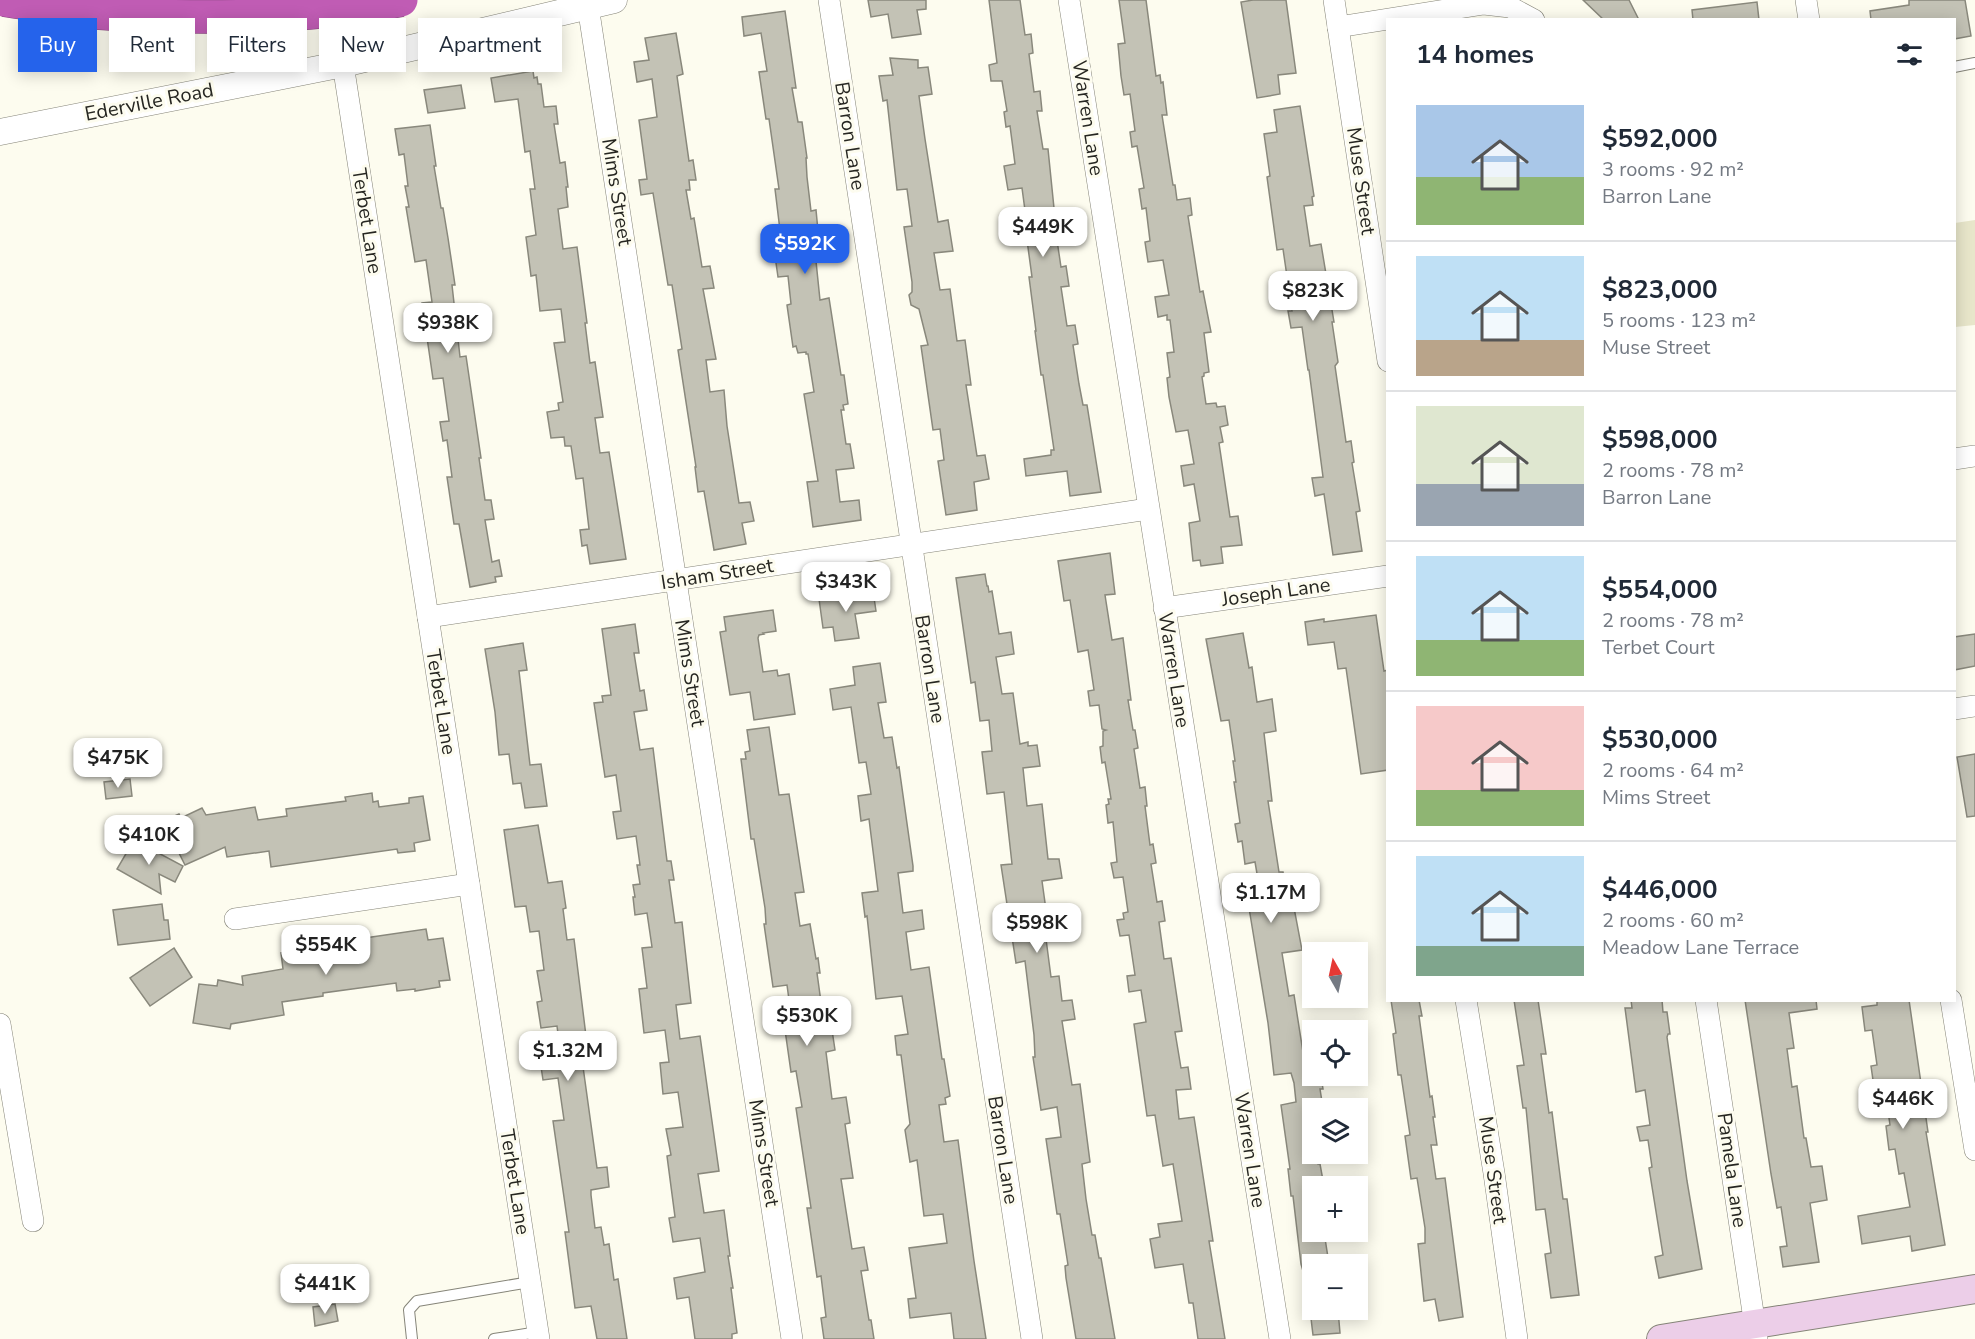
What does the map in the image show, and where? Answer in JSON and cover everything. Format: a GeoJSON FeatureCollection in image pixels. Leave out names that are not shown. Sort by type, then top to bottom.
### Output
{"type":"FeatureCollection","features":[{"type":"Feature","properties":{"kind":"highway"},"geometry":{"type":"LineString","coordinates":[[4,0],[83,11],[207,17],[336,10],[401,0]]}},
{"type":"Feature","properties":{"kind":"main road"},"geometry":{"type":"LineString","coordinates":[[1661,1339],[1756,1332],[1975,1289]]}},
{"type":"Feature","properties":{"kind":"street","name":"Ederville Road"},"geometry":{"type":"LineString","coordinates":[[406,49],[614,0]]}},
{"type":"Feature","properties":{"kind":"street","name":"Barron Lane"},"geometry":{"type":"LineString","coordinates":[[829,0],[1032,1339]]}},
{"type":"Feature","properties":{"kind":"street","name":"Warren Lane"},"geometry":{"type":"LineString","coordinates":[[1070,0],[1148,510],[1280,1339]]}},
{"type":"Feature","properties":{"kind":"street","name":"Muse Street"},"geometry":{"type":"LineString","coordinates":[[1334,0],[1386,348]]}},
{"type":"Feature","properties":{"kind":"street"},"geometry":{"type":"LineString","coordinates":[[1806,0],[1809,18]]}},
{"type":"Feature","properties":{"kind":"street"},"geometry":{"type":"LineString","coordinates":[[1395,18],[1484,4],[1510,7],[1530,18]]}},
{"type":"Feature","properties":{"kind":"street","name":"Mims Street"},"geometry":{"type":"LineString","coordinates":[[588,6],[792,1339]]}},
{"type":"Feature","properties":{"kind":"street"},"geometry":{"type":"LineString","coordinates":[[1338,27],[1386,19]]}},
{"type":"Feature","properties":{"kind":"street","name":"Ederville Road"},"geometry":{"type":"LineString","coordinates":[[0,132],[319,69]]}},
{"type":"Feature","properties":{"kind":"street","name":"Terbet Lane"},"geometry":{"type":"LineString","coordinates":[[344,72],[538,1336]]}},
{"type":"Feature","properties":{"kind":"street"},"geometry":{"type":"LineString","coordinates":[[1956,459],[1975,456]]}},
{"type":"Feature","properties":{"kind":"street","name":"Isham Street"},"geometry":{"type":"LineString","coordinates":[[428,617],[1148,510]]}},
{"type":"Feature","properties":{"kind":"street","name":"Joseph Lane"},"geometry":{"type":"LineString","coordinates":[[1164,608],[1386,576]]}},
{"type":"Feature","properties":{"kind":"street"},"geometry":{"type":"LineString","coordinates":[[1956,709],[1975,706]]}},
{"type":"Feature","properties":{"kind":"street"},"geometry":{"type":"LineString","coordinates":[[235,919],[469,884]]}},
{"type":"Feature","properties":{"kind":"street","name":"Muse Street"},"geometry":{"type":"LineString","coordinates":[[1466,1002],[1494,1173],[1516,1339]]}},
{"type":"Feature","properties":{"kind":"street","name":"Pamela Lane"},"geometry":{"type":"LineString","coordinates":[[1706,1002],[1756,1332]]}},
{"type":"Feature","properties":{"kind":"street"},"geometry":{"type":"LineString","coordinates":[[1951,1002],[1975,1150]]}},
{"type":"Feature","properties":{"kind":"street"},"geometry":{"type":"LineString","coordinates":[[0,1024],[33,1221]]}},
{"type":"Feature","properties":{"kind":"lane"},"geometry":{"type":"LineString","coordinates":[[1956,67],[1975,63]]}},
{"type":"Feature","properties":{"kind":"lane"},"geometry":{"type":"LineString","coordinates":[[412,1339],[409,1310],[417,1300],[530,1282]]}},
{"type":"Feature","properties":{"kind":"lane"},"geometry":{"type":"LineString","coordinates":[[494,1339],[538,1336]]}},
{"type":"Feature","properties":{"kind":"shaded area"},"geometry":{"type":"Polygon","coordinates":[[[1975,220],[1975,325],[1956,327],[1956,223],[1975,220]]]}},
{"type":"Feature","properties":{"kind":"building"},"geometry":{"type":"Polygon","coordinates":[[[868,0],[926,0],[926,9],[917,10],[921,34],[892,38],[888,14],[871,17],[868,0]]]}},
{"type":"Feature","properties":{"kind":"building"},"geometry":{"type":"Polygon","coordinates":[[[989,0],[1020,0],[1025,35],[1031,34],[1033,53],[1029,54],[1034,92],[1040,91],[1042,111],[1037,111],[1043,149],[1048,149],[1054,208],[1057,208],[1060,227],[1055,227],[1061,267],[1066,266],[1069,286],[1061,287],[1067,326],[1075,325],[1078,344],[1073,345],[1079,384],[1083,405],[1087,405],[1101,492],[1070,496],[1067,471],[1026,476],[1024,459],[1051,455],[1051,450],[1054,450],[1035,331],[1029,277],[1032,277],[1022,188],[1008,190],[1004,166],[1015,164],[1010,126],[1006,127],[1004,112],[1007,111],[1002,81],[991,81],[989,65],[997,63],[989,0]]]}},
{"type":"Feature","properties":{"kind":"building"},"geometry":{"type":"Polygon","coordinates":[[[1119,0],[1146,0],[1156,76],[1160,75],[1161,83],[1163,82],[1167,115],[1162,115],[1173,185],[1175,185],[1177,200],[1190,198],[1192,215],[1188,216],[1200,292],[1203,291],[1211,332],[1204,333],[1209,372],[1204,373],[1202,377],[1206,404],[1216,403],[1217,407],[1225,406],[1228,425],[1220,427],[1223,442],[1219,443],[1230,517],[1238,516],[1242,545],[1221,547],[1223,563],[1201,566],[1200,560],[1193,561],[1189,523],[1200,521],[1194,484],[1184,486],[1181,466],[1194,464],[1188,430],[1176,432],[1169,397],[1167,378],[1170,377],[1167,353],[1174,352],[1170,320],[1167,320],[1167,315],[1158,317],[1155,297],[1169,295],[1163,260],[1148,262],[1145,242],[1150,241],[1146,208],[1142,209],[1139,189],[1144,188],[1137,146],[1132,147],[1130,132],[1135,131],[1130,94],[1124,95],[1121,76],[1118,44],[1125,43],[1119,0]]]}},
{"type":"Feature","properties":{"kind":"building"},"geometry":{"type":"Polygon","coordinates":[[[1286,0],[1296,73],[1278,75],[1280,94],[1257,98],[1241,2],[1286,0]]]}},
{"type":"Feature","properties":{"kind":"building"},"geometry":{"type":"Polygon","coordinates":[[[1583,0],[1629,0],[1638,18],[1602,18],[1583,0]]]}},
{"type":"Feature","properties":{"kind":"building"},"geometry":{"type":"Polygon","coordinates":[[[1909,0],[1965,0],[1971,36],[1956,39],[1956,18],[1871,18],[1870,11],[1909,5],[1909,0]]]}},
{"type":"Feature","properties":{"kind":"building"},"geometry":{"type":"Polygon","coordinates":[[[1757,2],[1759,18],[1693,18],[1692,10],[1757,2]]]}},
{"type":"Feature","properties":{"kind":"building"},"geometry":{"type":"Polygon","coordinates":[[[785,11],[796,88],[792,88],[798,122],[802,122],[811,211],[816,210],[818,231],[813,232],[820,300],[829,298],[848,404],[843,405],[844,410],[841,410],[846,444],[850,444],[854,468],[836,470],[840,502],[859,500],[861,520],[813,527],[807,482],[818,481],[804,394],[814,392],[808,354],[798,353],[796,346],[793,347],[787,305],[791,304],[788,276],[778,277],[775,256],[783,255],[775,189],[779,189],[769,119],[766,119],[759,72],[767,71],[761,33],[744,36],[742,17],[785,11]]]}},
{"type":"Feature","properties":{"kind":"building"},"geometry":{"type":"Polygon","coordinates":[[[676,33],[683,74],[677,76],[689,161],[693,160],[696,180],[689,180],[690,190],[686,190],[691,219],[694,218],[702,267],[710,266],[714,288],[703,289],[716,359],[706,360],[710,392],[724,390],[739,503],[750,502],[754,521],[742,523],[746,544],[714,550],[704,491],[698,492],[678,350],[682,349],[672,285],[668,285],[653,193],[641,195],[639,180],[647,179],[639,120],[657,117],[652,79],[637,82],[634,62],[649,60],[645,38],[676,33]]]}},
{"type":"Feature","properties":{"kind":"building"},"geometry":{"type":"Polygon","coordinates":[[[890,58],[918,60],[918,68],[928,67],[932,94],[919,96],[938,222],[948,220],[953,251],[934,253],[940,290],[950,289],[957,341],[965,340],[971,385],[966,385],[977,456],[985,455],[989,479],[974,482],[977,510],[946,515],[938,461],[944,460],[940,429],[933,430],[921,346],[928,345],[919,309],[911,305],[909,295],[912,292],[912,282],[904,227],[912,226],[907,189],[897,190],[887,100],[883,101],[879,76],[893,75],[890,58]]]}},
{"type":"Feature","properties":{"kind":"building"},"geometry":{"type":"Polygon","coordinates":[[[533,72],[534,78],[537,77],[538,84],[541,84],[544,107],[556,106],[558,124],[554,124],[560,163],[565,162],[568,187],[566,187],[568,207],[558,209],[563,249],[577,247],[590,363],[595,362],[603,417],[595,418],[600,453],[609,452],[626,559],[590,564],[587,545],[582,546],[580,530],[589,529],[583,478],[576,479],[571,446],[565,446],[564,437],[551,438],[547,412],[559,410],[558,403],[563,402],[554,343],[565,342],[561,309],[540,311],[536,275],[531,276],[526,237],[536,235],[530,189],[535,189],[530,151],[525,152],[518,99],[495,102],[491,78],[533,72]]]}},
{"type":"Feature","properties":{"kind":"building"},"geometry":{"type":"Polygon","coordinates":[[[461,85],[465,108],[428,113],[424,90],[461,85]]]}},
{"type":"Feature","properties":{"kind":"building"},"geometry":{"type":"Polygon","coordinates":[[[1300,106],[1314,196],[1312,197],[1313,205],[1304,206],[1310,246],[1321,244],[1334,322],[1332,322],[1338,362],[1335,366],[1346,442],[1351,441],[1354,462],[1352,463],[1360,511],[1356,512],[1362,551],[1333,555],[1324,494],[1315,496],[1312,478],[1323,477],[1302,327],[1291,328],[1288,311],[1292,311],[1283,249],[1277,250],[1267,177],[1270,176],[1264,134],[1277,132],[1274,110],[1300,106]]]}},
{"type":"Feature","properties":{"kind":"building"},"geometry":{"type":"Polygon","coordinates":[[[430,125],[436,166],[434,166],[455,285],[452,285],[460,357],[466,356],[485,500],[491,500],[494,519],[485,520],[492,562],[499,560],[502,576],[495,577],[496,582],[470,587],[459,524],[454,524],[447,477],[452,477],[447,440],[443,441],[440,422],[449,421],[443,378],[433,379],[422,303],[432,302],[426,260],[415,262],[406,207],[409,207],[405,186],[408,186],[404,154],[399,155],[395,129],[430,125]]]}},
{"type":"Feature","properties":{"kind":"building"},"geometry":{"type":"Polygon","coordinates":[[[1110,553],[1115,594],[1105,595],[1112,640],[1123,638],[1131,700],[1128,700],[1138,748],[1134,749],[1140,788],[1145,787],[1150,845],[1153,844],[1156,863],[1151,864],[1157,902],[1162,901],[1165,921],[1159,922],[1164,959],[1171,958],[1182,1031],[1175,1032],[1181,1068],[1188,1067],[1191,1089],[1176,1090],[1179,1119],[1194,1117],[1213,1241],[1209,1241],[1225,1339],[1198,1339],[1193,1303],[1189,1303],[1183,1264],[1155,1268],[1150,1239],[1160,1237],[1158,1224],[1182,1221],[1173,1164],[1163,1166],[1155,1115],[1147,1116],[1134,1024],[1146,1022],[1141,990],[1129,992],[1127,976],[1135,975],[1129,935],[1120,936],[1117,920],[1124,919],[1123,913],[1128,912],[1123,877],[1114,878],[1111,863],[1117,862],[1113,822],[1108,823],[1106,805],[1109,804],[1108,799],[1111,799],[1100,747],[1103,746],[1103,731],[1106,730],[1102,729],[1099,705],[1090,706],[1088,691],[1094,690],[1088,650],[1078,652],[1070,600],[1064,601],[1058,561],[1110,553]]]}},
{"type":"Feature","properties":{"kind":"building"},"geometry":{"type":"Polygon","coordinates":[[[985,574],[989,592],[992,591],[999,634],[1011,632],[1014,654],[996,657],[1002,694],[1013,693],[1020,744],[1028,742],[1028,746],[1037,745],[1040,766],[1023,768],[1027,806],[1042,804],[1048,859],[1059,859],[1062,878],[1042,881],[1047,917],[1068,913],[1072,936],[1046,939],[1051,977],[1059,976],[1062,1001],[1072,1000],[1075,1019],[1062,1021],[1072,1085],[1080,1084],[1090,1162],[1082,1164],[1086,1199],[1092,1235],[1095,1235],[1099,1258],[1101,1258],[1115,1339],[1076,1339],[1066,1278],[1065,1266],[1068,1265],[1060,1214],[1057,1214],[1046,1139],[1061,1137],[1057,1107],[1041,1110],[1033,1057],[1035,1057],[1034,1035],[1025,961],[1016,963],[1001,865],[1012,864],[1004,792],[987,794],[982,752],[992,751],[989,720],[980,721],[975,682],[971,683],[956,578],[985,574]]]}},
{"type":"Feature","properties":{"kind":"building"},"geometry":{"type":"Polygon","coordinates":[[[873,591],[876,611],[855,614],[859,638],[835,641],[833,627],[823,628],[819,599],[873,591]]]}},
{"type":"Feature","properties":{"kind":"building"},"geometry":{"type":"Polygon","coordinates":[[[773,610],[776,631],[763,633],[758,638],[763,672],[777,670],[778,676],[789,674],[795,714],[754,720],[750,692],[730,695],[720,632],[726,631],[724,617],[773,610]]]}},
{"type":"Feature","properties":{"kind":"building"},"geometry":{"type":"Polygon","coordinates":[[[1376,615],[1384,671],[1386,670],[1386,770],[1361,774],[1346,668],[1338,669],[1334,642],[1308,645],[1305,622],[1324,619],[1324,622],[1376,615]]]}},
{"type":"Feature","properties":{"kind":"building"},"geometry":{"type":"Polygon","coordinates":[[[635,624],[639,653],[634,653],[640,691],[644,690],[647,710],[634,712],[640,750],[653,748],[667,861],[671,861],[674,880],[669,880],[675,923],[682,922],[691,1003],[676,1005],[680,1039],[700,1036],[719,1171],[698,1174],[704,1213],[724,1210],[737,1333],[732,1334],[732,1339],[695,1339],[689,1297],[677,1299],[674,1278],[705,1272],[700,1238],[673,1242],[669,1218],[675,1217],[667,1156],[671,1155],[666,1129],[683,1127],[678,1092],[663,1094],[660,1063],[669,1062],[665,1030],[644,1033],[639,989],[647,988],[642,948],[652,947],[647,913],[635,915],[633,885],[640,884],[636,836],[617,839],[613,812],[621,811],[616,775],[605,777],[594,703],[603,702],[602,696],[611,695],[602,629],[635,624]]]}},
{"type":"Feature","properties":{"kind":"building"},"geometry":{"type":"Polygon","coordinates":[[[1243,633],[1249,668],[1252,667],[1257,702],[1272,699],[1276,731],[1264,733],[1272,801],[1268,801],[1279,872],[1283,872],[1286,897],[1292,897],[1302,950],[1282,953],[1289,996],[1294,995],[1302,1046],[1302,1086],[1323,1086],[1323,1089],[1320,1089],[1321,1098],[1302,1098],[1302,1164],[1320,1164],[1322,1176],[1302,1176],[1302,1242],[1326,1242],[1327,1254],[1302,1254],[1302,1268],[1281,1105],[1296,1102],[1294,1083],[1291,1073],[1274,1075],[1249,908],[1257,907],[1255,892],[1260,891],[1255,862],[1245,864],[1242,841],[1238,842],[1235,824],[1240,823],[1229,720],[1221,721],[1206,639],[1243,633]]]}},
{"type":"Feature","properties":{"kind":"building"},"geometry":{"type":"Polygon","coordinates":[[[1975,634],[1975,666],[1956,670],[1956,637],[1975,634]]]}},
{"type":"Feature","properties":{"kind":"building"},"geometry":{"type":"Polygon","coordinates":[[[523,643],[527,670],[519,671],[530,765],[541,764],[547,806],[525,808],[521,783],[513,784],[509,754],[499,755],[485,649],[523,643]]]}},
{"type":"Feature","properties":{"kind":"building"},"geometry":{"type":"Polygon","coordinates":[[[880,663],[886,702],[878,703],[884,738],[892,737],[897,768],[899,767],[913,866],[913,871],[898,873],[903,913],[922,910],[924,929],[906,932],[911,970],[929,967],[942,1059],[944,1059],[950,1096],[945,1098],[946,1104],[939,1105],[944,1142],[958,1140],[986,1339],[954,1339],[951,1313],[910,1318],[908,1299],[916,1298],[909,1248],[947,1243],[943,1214],[924,1216],[917,1160],[910,1162],[905,1130],[910,1124],[901,1055],[897,1055],[895,1036],[908,1034],[902,996],[876,999],[867,916],[865,917],[862,893],[878,891],[869,819],[861,821],[858,796],[871,794],[866,762],[859,763],[851,707],[833,710],[830,689],[855,685],[853,667],[880,663]]]}},
{"type":"Feature","properties":{"kind":"building"},"geometry":{"type":"Polygon","coordinates":[[[769,727],[779,795],[789,794],[804,892],[795,893],[800,926],[810,924],[816,959],[818,958],[820,973],[817,973],[825,1031],[832,1030],[835,1050],[826,1052],[832,1099],[846,1097],[850,1123],[845,1124],[853,1178],[841,1179],[852,1249],[864,1247],[868,1270],[861,1271],[874,1339],[824,1339],[821,1318],[826,1317],[821,1276],[817,1277],[807,1208],[811,1208],[796,1108],[802,1107],[796,1071],[791,1072],[784,1023],[792,1022],[787,985],[773,987],[764,924],[766,924],[765,908],[754,839],[751,839],[741,759],[746,759],[745,752],[750,751],[747,730],[769,727]]]}},
{"type":"Feature","properties":{"kind":"building"},"geometry":{"type":"Polygon","coordinates":[[[1975,754],[1975,816],[1967,817],[1957,757],[1975,754]]]}},
{"type":"Feature","properties":{"kind":"building"},"geometry":{"type":"Polygon","coordinates":[[[130,779],[132,796],[106,799],[104,782],[130,779]]]}},
{"type":"Feature","properties":{"kind":"building"},"geometry":{"type":"Polygon","coordinates":[[[372,793],[373,802],[378,801],[379,807],[409,803],[409,798],[423,796],[430,840],[414,843],[415,851],[398,853],[397,849],[271,867],[269,851],[227,857],[225,847],[185,865],[163,821],[179,814],[181,818],[202,808],[206,815],[255,807],[258,820],[287,816],[286,809],[346,801],[345,797],[372,793]]]}},
{"type":"Feature","properties":{"kind":"building"},"geometry":{"type":"Polygon","coordinates":[[[538,825],[548,883],[562,881],[567,940],[574,939],[587,1044],[580,1045],[597,1168],[607,1167],[609,1187],[591,1190],[595,1228],[601,1227],[604,1245],[609,1244],[614,1280],[618,1279],[627,1339],[597,1339],[591,1306],[575,1308],[565,1232],[569,1232],[553,1121],[564,1120],[558,1078],[543,1080],[540,1060],[561,1057],[557,1026],[541,1028],[537,1002],[542,1001],[537,971],[544,970],[539,931],[530,932],[526,906],[515,907],[504,830],[538,825]]]}},
{"type":"Feature","properties":{"kind":"building"},"geometry":{"type":"Polygon","coordinates":[[[134,840],[183,866],[175,882],[159,874],[161,894],[117,869],[134,840]]]}},
{"type":"Feature","properties":{"kind":"building"},"geometry":{"type":"Polygon","coordinates":[[[162,904],[164,920],[168,920],[170,939],[118,945],[113,910],[162,904]]]}},
{"type":"Feature","properties":{"kind":"building"},"geometry":{"type":"Polygon","coordinates":[[[426,929],[428,940],[443,938],[450,980],[439,981],[440,987],[397,991],[396,983],[323,993],[323,996],[282,1002],[284,1015],[231,1024],[230,1029],[193,1023],[199,984],[217,986],[218,980],[243,985],[242,976],[283,969],[281,953],[324,947],[324,944],[426,929]]]}},
{"type":"Feature","properties":{"kind":"building"},"geometry":{"type":"Polygon","coordinates":[[[174,948],[192,977],[150,1006],[130,978],[174,948]]]}},
{"type":"Feature","properties":{"kind":"building"},"geometry":{"type":"Polygon","coordinates":[[[1391,1002],[1419,1002],[1422,1016],[1419,1016],[1430,1097],[1432,1096],[1435,1117],[1433,1117],[1437,1145],[1431,1145],[1436,1179],[1445,1178],[1463,1317],[1439,1321],[1435,1299],[1424,1301],[1418,1244],[1425,1243],[1425,1228],[1417,1178],[1411,1179],[1405,1136],[1410,1135],[1401,1075],[1398,1075],[1393,1034],[1396,1033],[1391,1002]]]}},
{"type":"Feature","properties":{"kind":"building"},"geometry":{"type":"Polygon","coordinates":[[[1514,1002],[1538,1002],[1546,1054],[1541,1054],[1549,1113],[1552,1112],[1563,1199],[1567,1199],[1579,1295],[1551,1298],[1545,1254],[1551,1253],[1545,1209],[1536,1210],[1526,1108],[1523,1108],[1517,1066],[1524,1065],[1514,1002]]]}},
{"type":"Feature","properties":{"kind":"building"},"geometry":{"type":"Polygon","coordinates":[[[1631,1002],[1662,1002],[1663,1012],[1667,1012],[1670,1034],[1667,1037],[1702,1269],[1659,1278],[1655,1257],[1663,1255],[1649,1168],[1652,1167],[1648,1140],[1640,1141],[1637,1127],[1650,1125],[1645,1090],[1636,1092],[1625,1008],[1632,1008],[1631,1002]]]}},
{"type":"Feature","properties":{"kind":"building"},"geometry":{"type":"Polygon","coordinates":[[[1745,1002],[1816,1002],[1817,1009],[1789,1013],[1794,1048],[1787,1049],[1792,1087],[1797,1086],[1804,1138],[1806,1138],[1811,1167],[1822,1166],[1827,1200],[1810,1203],[1819,1262],[1783,1267],[1780,1247],[1787,1246],[1781,1207],[1777,1208],[1745,1002]]]}},
{"type":"Feature","properties":{"kind":"building"},"geometry":{"type":"Polygon","coordinates":[[[1877,1002],[1909,1002],[1928,1132],[1926,1132],[1945,1245],[1912,1251],[1910,1236],[1862,1244],[1858,1216],[1910,1207],[1904,1173],[1899,1174],[1895,1149],[1889,1150],[1886,1126],[1890,1125],[1891,1116],[1887,1088],[1874,1087],[1871,1066],[1877,1065],[1872,1030],[1865,1031],[1862,1007],[1877,1005],[1877,1002]]]}},
{"type":"Feature","properties":{"kind":"building"},"geometry":{"type":"Polygon","coordinates":[[[335,1304],[338,1321],[315,1326],[313,1307],[335,1304]]]}},
{"type":"Feature","properties":{"kind":"building"},"geometry":{"type":"Polygon","coordinates":[[[1311,1320],[1339,1320],[1340,1333],[1313,1335],[1311,1320]]]}}]}
